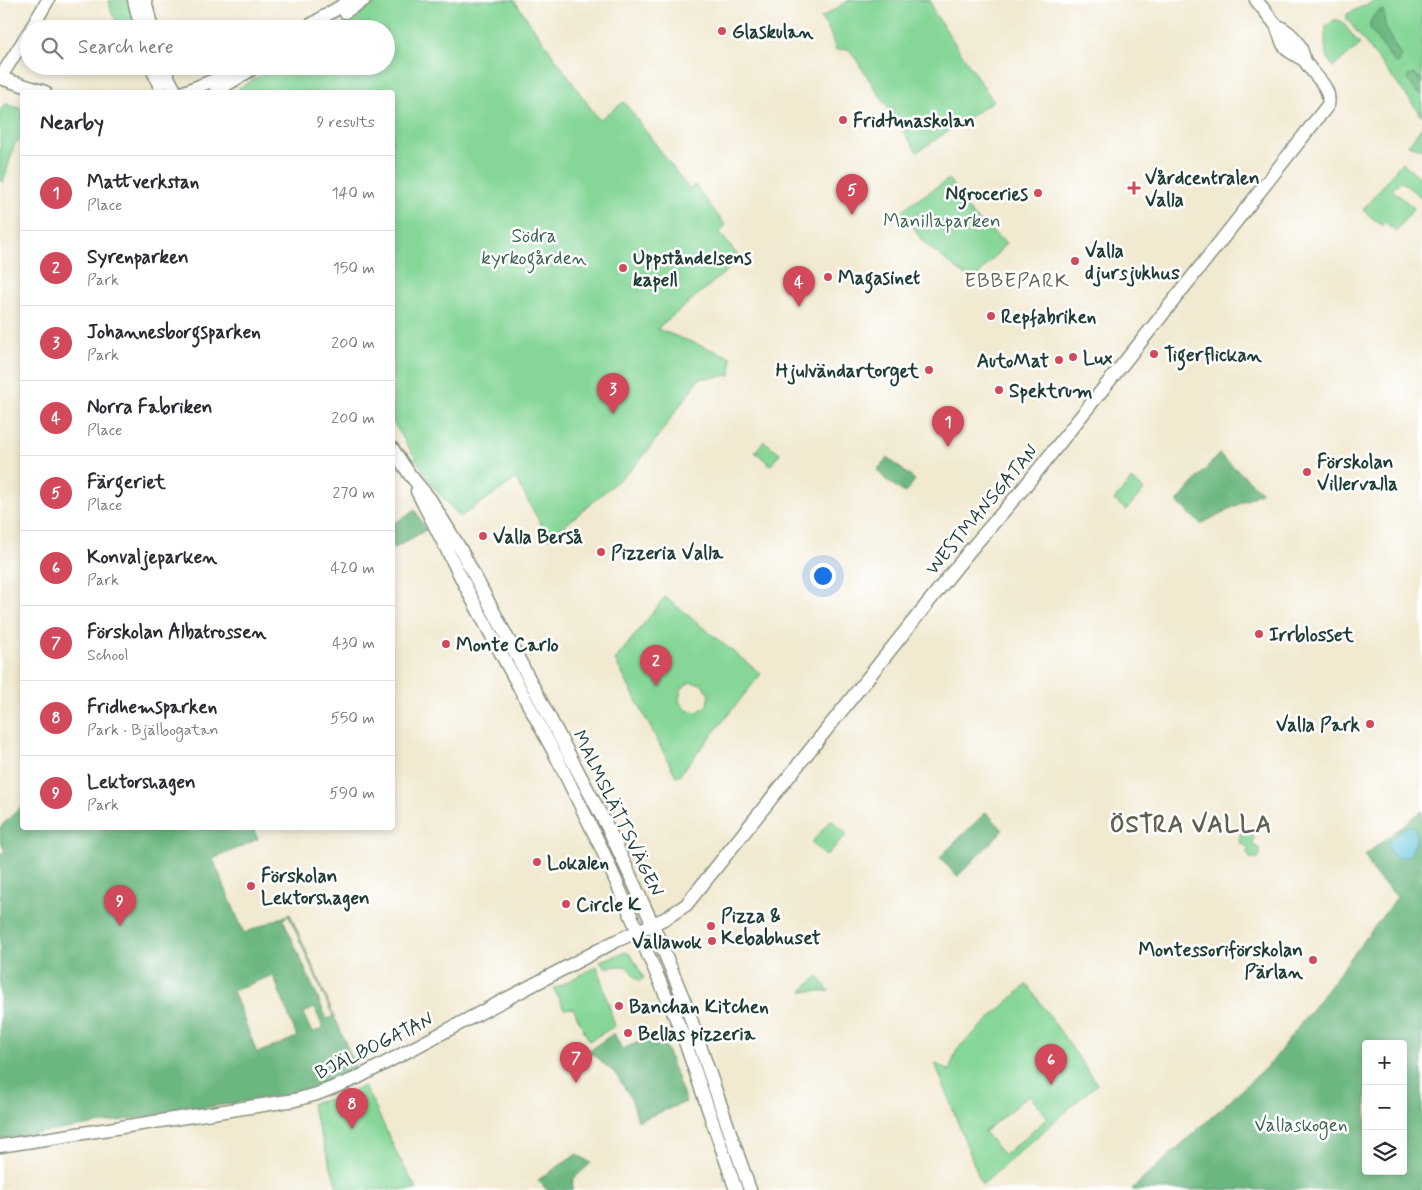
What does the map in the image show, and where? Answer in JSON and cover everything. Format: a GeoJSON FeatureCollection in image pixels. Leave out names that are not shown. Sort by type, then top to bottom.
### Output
{"type":"FeatureCollection","features":[{"type":"Feature","properties":{"kind":"main road"},"geometry":{"type":"LineString","coordinates":[[36,20],[48,0]]}},
{"type":"Feature","properties":{"kind":"main road"},"geometry":{"type":"LineString","coordinates":[[134,0],[139,20]]}},
{"type":"Feature","properties":{"kind":"main road"},"geometry":{"type":"LineString","coordinates":[[145,0],[150,20]]}},
{"type":"Feature","properties":{"kind":"main road"},"geometry":{"type":"LineString","coordinates":[[319,20],[351,0]]}},
{"type":"Feature","properties":{"kind":"main road"},"geometry":{"type":"LineString","coordinates":[[332,20],[364,0]]}},
{"type":"Feature","properties":{"kind":"main road","name":"WESTMANSGATAN"},"geometry":{"type":"LineString","coordinates":[[653,925],[686,905],[696,895],[970,549],[1028,483],[1328,105],[1330,98],[1327,90],[1304,60],[1302,51],[1294,38],[1283,28],[1276,25],[1256,0]]}},
{"type":"Feature","properties":{"kind":"main road"},"geometry":{"type":"LineString","coordinates":[[20,46],[0,78],[39,90]]}},
{"type":"Feature","properties":{"kind":"main road"},"geometry":{"type":"LineString","coordinates":[[155,75],[161,90]]}},
{"type":"Feature","properties":{"kind":"main road"},"geometry":{"type":"LineString","coordinates":[[167,75],[175,90]]}},
{"type":"Feature","properties":{"kind":"main road"},"geometry":{"type":"LineString","coordinates":[[200,90],[226,75]]}},
{"type":"Feature","properties":{"kind":"main road"},"geometry":{"type":"LineString","coordinates":[[217,90],[242,75]]}},
{"type":"Feature","properties":{"kind":"main road"},"geometry":{"type":"LineString","coordinates":[[189,90],[222,77]]}},
{"type":"Feature","properties":{"kind":"main road","name":"MALMSLÄTTSVÄGEN"},"geometry":{"type":"LineString","coordinates":[[395,452],[410,475],[430,499],[447,526],[609,830],[653,925],[695,1029],[750,1190]]}},
{"type":"Feature","properties":{"kind":"main road","name":"MALMSLÄTTSVÄGEN"},"geometry":{"type":"LineString","coordinates":[[410,475],[434,525],[587,817],[639,931],[684,1038],[736,1190]]}},
{"type":"Feature","properties":{"kind":"main road","name":"BJÄLBOGATAN"},"geometry":{"type":"LineString","coordinates":[[0,1146],[270,1104],[317,1094],[357,1078],[614,942],[653,925]]}},
{"type":"Feature","properties":{"kind":"green space"},"geometry":{"type":"Polygon","coordinates":[[[109,0],[129,0],[134,20],[116,20],[111,12],[109,0]]]}},
{"type":"Feature","properties":{"kind":"green space","name":"Södra kyrkogården"},"geometry":{"type":"Polygon","coordinates":[[[382,0],[514,0],[599,120],[624,102],[689,189],[695,185],[725,225],[720,233],[738,256],[730,268],[657,329],[731,357],[731,375],[699,379],[634,467],[549,539],[516,479],[460,517],[434,488],[395,425],[395,90],[236,90],[261,75],[395,75],[395,20],[350,20],[382,0]]]}},
{"type":"Feature","properties":{"kind":"green space"},"geometry":{"type":"Polygon","coordinates":[[[849,0],[930,0],[934,12],[993,101],[917,152],[849,49],[836,50],[830,32],[821,18],[849,0]]]}},
{"type":"Feature","properties":{"kind":"green space"},"geometry":{"type":"Polygon","coordinates":[[[1376,0],[1422,0],[1422,81],[1418,76],[1420,94],[1422,94],[1422,116],[1347,19],[1347,14],[1376,0]],[[1379,11],[1369,24],[1398,50],[1386,33],[1384,13],[1379,11]]]}},
{"type":"Feature","properties":{"kind":"green space"},"geometry":{"type":"Polygon","coordinates":[[[1383,10],[1386,30],[1401,56],[1400,62],[1397,63],[1394,62],[1370,29],[1373,17],[1383,10]]]}},
{"type":"Feature","properties":{"kind":"green space"},"geometry":{"type":"Polygon","coordinates":[[[1334,20],[1343,23],[1360,45],[1333,67],[1326,53],[1325,38],[1326,27],[1334,20]]]}},
{"type":"Feature","properties":{"kind":"green space"},"geometry":{"type":"Polygon","coordinates":[[[1414,74],[1422,81],[1422,94],[1417,93],[1407,79],[1408,76],[1414,74]]]}},
{"type":"Feature","properties":{"kind":"green space"},"geometry":{"type":"Polygon","coordinates":[[[6,104],[20,108],[20,139],[15,143],[3,183],[0,180],[0,110],[6,104]]]}},
{"type":"Feature","properties":{"kind":"green space"},"geometry":{"type":"Polygon","coordinates":[[[1422,127],[1422,149],[1408,145],[1422,127]]]}},
{"type":"Feature","properties":{"kind":"green space"},"geometry":{"type":"Polygon","coordinates":[[[1402,162],[1422,179],[1422,196],[1400,181],[1392,190],[1414,208],[1396,231],[1385,222],[1382,226],[1363,210],[1402,162]]]}},
{"type":"Feature","properties":{"kind":"green space","name":"Manillaparken"},"geometry":{"type":"Polygon","coordinates":[[[949,179],[973,216],[1006,243],[973,282],[923,242],[902,210],[949,179]]]}},
{"type":"Feature","properties":{"kind":"green space"},"geometry":{"type":"Polygon","coordinates":[[[764,441],[780,453],[771,465],[755,452],[764,441]]]}},
{"type":"Feature","properties":{"kind":"green space"},"geometry":{"type":"Polygon","coordinates":[[[1219,454],[1262,492],[1201,524],[1177,502],[1219,454]]]}},
{"type":"Feature","properties":{"kind":"green space"},"geometry":{"type":"Polygon","coordinates":[[[888,458],[915,480],[905,493],[886,480],[877,470],[888,458]]]}},
{"type":"Feature","properties":{"kind":"green space"},"geometry":{"type":"Polygon","coordinates":[[[1132,479],[1144,490],[1126,510],[1114,500],[1132,479]]]}},
{"type":"Feature","properties":{"kind":"green space"},"geometry":{"type":"Polygon","coordinates":[[[415,510],[426,530],[395,548],[395,523],[415,510]]]}},
{"type":"Feature","properties":{"kind":"green space"},"geometry":{"type":"Polygon","coordinates":[[[665,597],[761,674],[677,778],[615,660],[665,597]],[[690,682],[681,689],[679,701],[686,710],[698,712],[707,705],[709,694],[702,684],[690,682]]]}},
{"type":"Feature","properties":{"kind":"green space"},"geometry":{"type":"Polygon","coordinates":[[[20,808],[20,830],[254,830],[258,839],[213,859],[244,933],[290,914],[355,1065],[354,1071],[293,1094],[0,1139],[0,854],[5,852],[0,840],[0,827],[20,808]],[[289,916],[283,919],[327,1019],[333,1016],[289,916]],[[273,975],[233,991],[257,1053],[297,1037],[273,975]],[[315,1008],[303,1013],[312,1033],[323,1028],[315,1008]]]}},
{"type":"Feature","properties":{"kind":"green space","name":"Vallaskogen"},"geometry":{"type":"Polygon","coordinates":[[[1422,811],[1422,1190],[1131,1190],[1271,1063],[1397,897],[1375,875],[1365,855],[1422,811]]]}},
{"type":"Feature","properties":{"kind":"green space"},"geometry":{"type":"Polygon","coordinates":[[[986,812],[1003,830],[957,877],[940,857],[986,812]]]}},
{"type":"Feature","properties":{"kind":"green space"},"geometry":{"type":"Polygon","coordinates":[[[831,820],[847,834],[826,856],[811,843],[831,820]]]}},
{"type":"Feature","properties":{"kind":"green space"},"geometry":{"type":"Polygon","coordinates":[[[1246,830],[1252,833],[1253,845],[1260,849],[1260,855],[1257,859],[1251,859],[1247,854],[1248,847],[1241,844],[1239,839],[1241,833],[1246,830]]]}},
{"type":"Feature","properties":{"kind":"green space"},"geometry":{"type":"Polygon","coordinates":[[[626,952],[631,955],[644,978],[639,981],[626,966],[605,967],[600,961],[626,952]]]}},
{"type":"Feature","properties":{"kind":"green space"},"geometry":{"type":"Polygon","coordinates":[[[597,966],[615,1026],[589,1041],[573,1008],[564,1009],[554,989],[597,966]]]}},
{"type":"Feature","properties":{"kind":"green space"},"geometry":{"type":"Polygon","coordinates":[[[818,976],[829,991],[802,991],[818,976]]]}},
{"type":"Feature","properties":{"kind":"green space"},"geometry":{"type":"Polygon","coordinates":[[[1027,984],[1097,1084],[982,1185],[935,1063],[949,1071],[957,1049],[1027,984]],[[1029,1095],[984,1132],[1004,1155],[1048,1118],[1029,1095]]]}},
{"type":"Feature","properties":{"kind":"green space"},"geometry":{"type":"Polygon","coordinates":[[[614,1033],[622,1049],[661,1033],[686,1102],[638,1121],[631,1098],[615,1073],[588,1051],[614,1033]]]}},
{"type":"Feature","properties":{"kind":"green space"},"geometry":{"type":"Polygon","coordinates":[[[363,1086],[417,1190],[338,1190],[311,1104],[347,1094],[363,1086]]]}},
{"type":"Feature","properties":{"kind":"green space"},"geometry":{"type":"Polygon","coordinates":[[[577,1154],[591,1163],[573,1179],[572,1190],[547,1190],[538,1180],[577,1154]]]}},
{"type":"Feature","properties":{"kind":"water"},"geometry":{"type":"Polygon","coordinates":[[[1408,826],[1413,826],[1417,837],[1410,855],[1399,858],[1390,851],[1388,847],[1389,841],[1408,826]]]}},
{"type":"Feature","properties":{"kind":"place","name":"Glaskulan"},"geometry":{"type":"Point","coordinates":[722,31]}},
{"type":"Feature","properties":{"kind":"place","name":"Fridtunaskolan"},"geometry":{"type":"Point","coordinates":[843,120]}},
{"type":"Feature","properties":{"kind":"place","name":"Vårdcentralen Valla"},"geometry":{"type":"Point","coordinates":[1134,188]}},
{"type":"Feature","properties":{"kind":"place","name":"Ngroceries"},"geometry":{"type":"Point","coordinates":[1038,193]}},
{"type":"Feature","properties":{"kind":"place","name":"Färgeriet"},"geometry":{"type":"Point","coordinates":[852,215]}},
{"type":"Feature","properties":{"kind":"place","name":"Valla djursjukhus"},"geometry":{"type":"Point","coordinates":[1075,261]}},
{"type":"Feature","properties":{"kind":"place","name":"Uppståndelsens kapell"},"geometry":{"type":"Point","coordinates":[623,268]}},
{"type":"Feature","properties":{"kind":"place","name":"Magasinet"},"geometry":{"type":"Point","coordinates":[828,277]}},
{"type":"Feature","properties":{"kind":"place","name":"Norra Fabriken"},"geometry":{"type":"Point","coordinates":[799,307]}},
{"type":"Feature","properties":{"kind":"place","name":"Repfabriken"},"geometry":{"type":"Point","coordinates":[991,316]}},
{"type":"Feature","properties":{"kind":"place","name":"Tigerflickan"},"geometry":{"type":"Point","coordinates":[1154,354]}},
{"type":"Feature","properties":{"kind":"place","name":"Lux"},"geometry":{"type":"Point","coordinates":[1073,357]}},
{"type":"Feature","properties":{"kind":"place","name":"AutoMat"},"geometry":{"type":"Point","coordinates":[1059,360]}},
{"type":"Feature","properties":{"kind":"place","name":"Hjulvändartorget"},"geometry":{"type":"Point","coordinates":[929,370]}},
{"type":"Feature","properties":{"kind":"place","name":"Spektrum"},"geometry":{"type":"Point","coordinates":[999,390]}},
{"type":"Feature","properties":{"kind":"place","name":"Johannesborgsparken"},"geometry":{"type":"Point","coordinates":[613,414]}},
{"type":"Feature","properties":{"kind":"place","name":"Mattverkstan"},"geometry":{"type":"Point","coordinates":[948,447]}},
{"type":"Feature","properties":{"kind":"place","name":"Förskolan Villervalla"},"geometry":{"type":"Point","coordinates":[1307,472]}},
{"type":"Feature","properties":{"kind":"place","name":"Valla Berså"},"geometry":{"type":"Point","coordinates":[483,536]}},
{"type":"Feature","properties":{"kind":"place","name":"Pizzeria Valla"},"geometry":{"type":"Point","coordinates":[601,552]}},
{"type":"Feature","properties":{"kind":"place","name":"Irrblosset"},"geometry":{"type":"Point","coordinates":[1259,634]}},
{"type":"Feature","properties":{"kind":"place","name":"Monte Carlo"},"geometry":{"type":"Point","coordinates":[446,644]}},
{"type":"Feature","properties":{"kind":"place","name":"Syrenparken"},"geometry":{"type":"Point","coordinates":[656,686]}},
{"type":"Feature","properties":{"kind":"place","name":"Valla Park"},"geometry":{"type":"Point","coordinates":[1370,724]}},
{"type":"Feature","properties":{"kind":"place","name":"Lokalen"},"geometry":{"type":"Point","coordinates":[537,862]}},
{"type":"Feature","properties":{"kind":"place","name":"Förskolan Lektorshagen"},"geometry":{"type":"Point","coordinates":[251,886]}},
{"type":"Feature","properties":{"kind":"place","name":"Circle K"},"geometry":{"type":"Point","coordinates":[566,904]}},
{"type":"Feature","properties":{"kind":"place","name":"Lektorshagen"},"geometry":{"type":"Point","coordinates":[120,926]}},
{"type":"Feature","properties":{"kind":"place","name":"Pizza & Kebabhuset"},"geometry":{"type":"Point","coordinates":[711,926]}},
{"type":"Feature","properties":{"kind":"place","name":"Vallawok"},"geometry":{"type":"Point","coordinates":[712,941]}},
{"type":"Feature","properties":{"kind":"place","name":"Montessoriförskolan Pärlan"},"geometry":{"type":"Point","coordinates":[1313,960]}},
{"type":"Feature","properties":{"kind":"place","name":"Banchan Kitchen"},"geometry":{"type":"Point","coordinates":[619,1006]}},
{"type":"Feature","properties":{"kind":"place","name":"Bellas pizzeria"},"geometry":{"type":"Point","coordinates":[628,1033]}},
{"type":"Feature","properties":{"kind":"place","name":"Förskolan Albatrossen"},"geometry":{"type":"Point","coordinates":[576,1083]}},
{"type":"Feature","properties":{"kind":"place","name":"Konvaljeparken"},"geometry":{"type":"Point","coordinates":[1051,1085]}},
{"type":"Feature","properties":{"kind":"place","name":"Fridhemsparken"},"geometry":{"type":"Point","coordinates":[352,1129]}},
{"type":"Feature","properties":{"kind":"district","name":"EBBEPARK"},"geometry":{"type":"Point","coordinates":[1017,280]}},
{"type":"Feature","properties":{"kind":"district","name":"ÖSTRA VALLA"},"geometry":{"type":"Point","coordinates":[1191,824]}}]}
